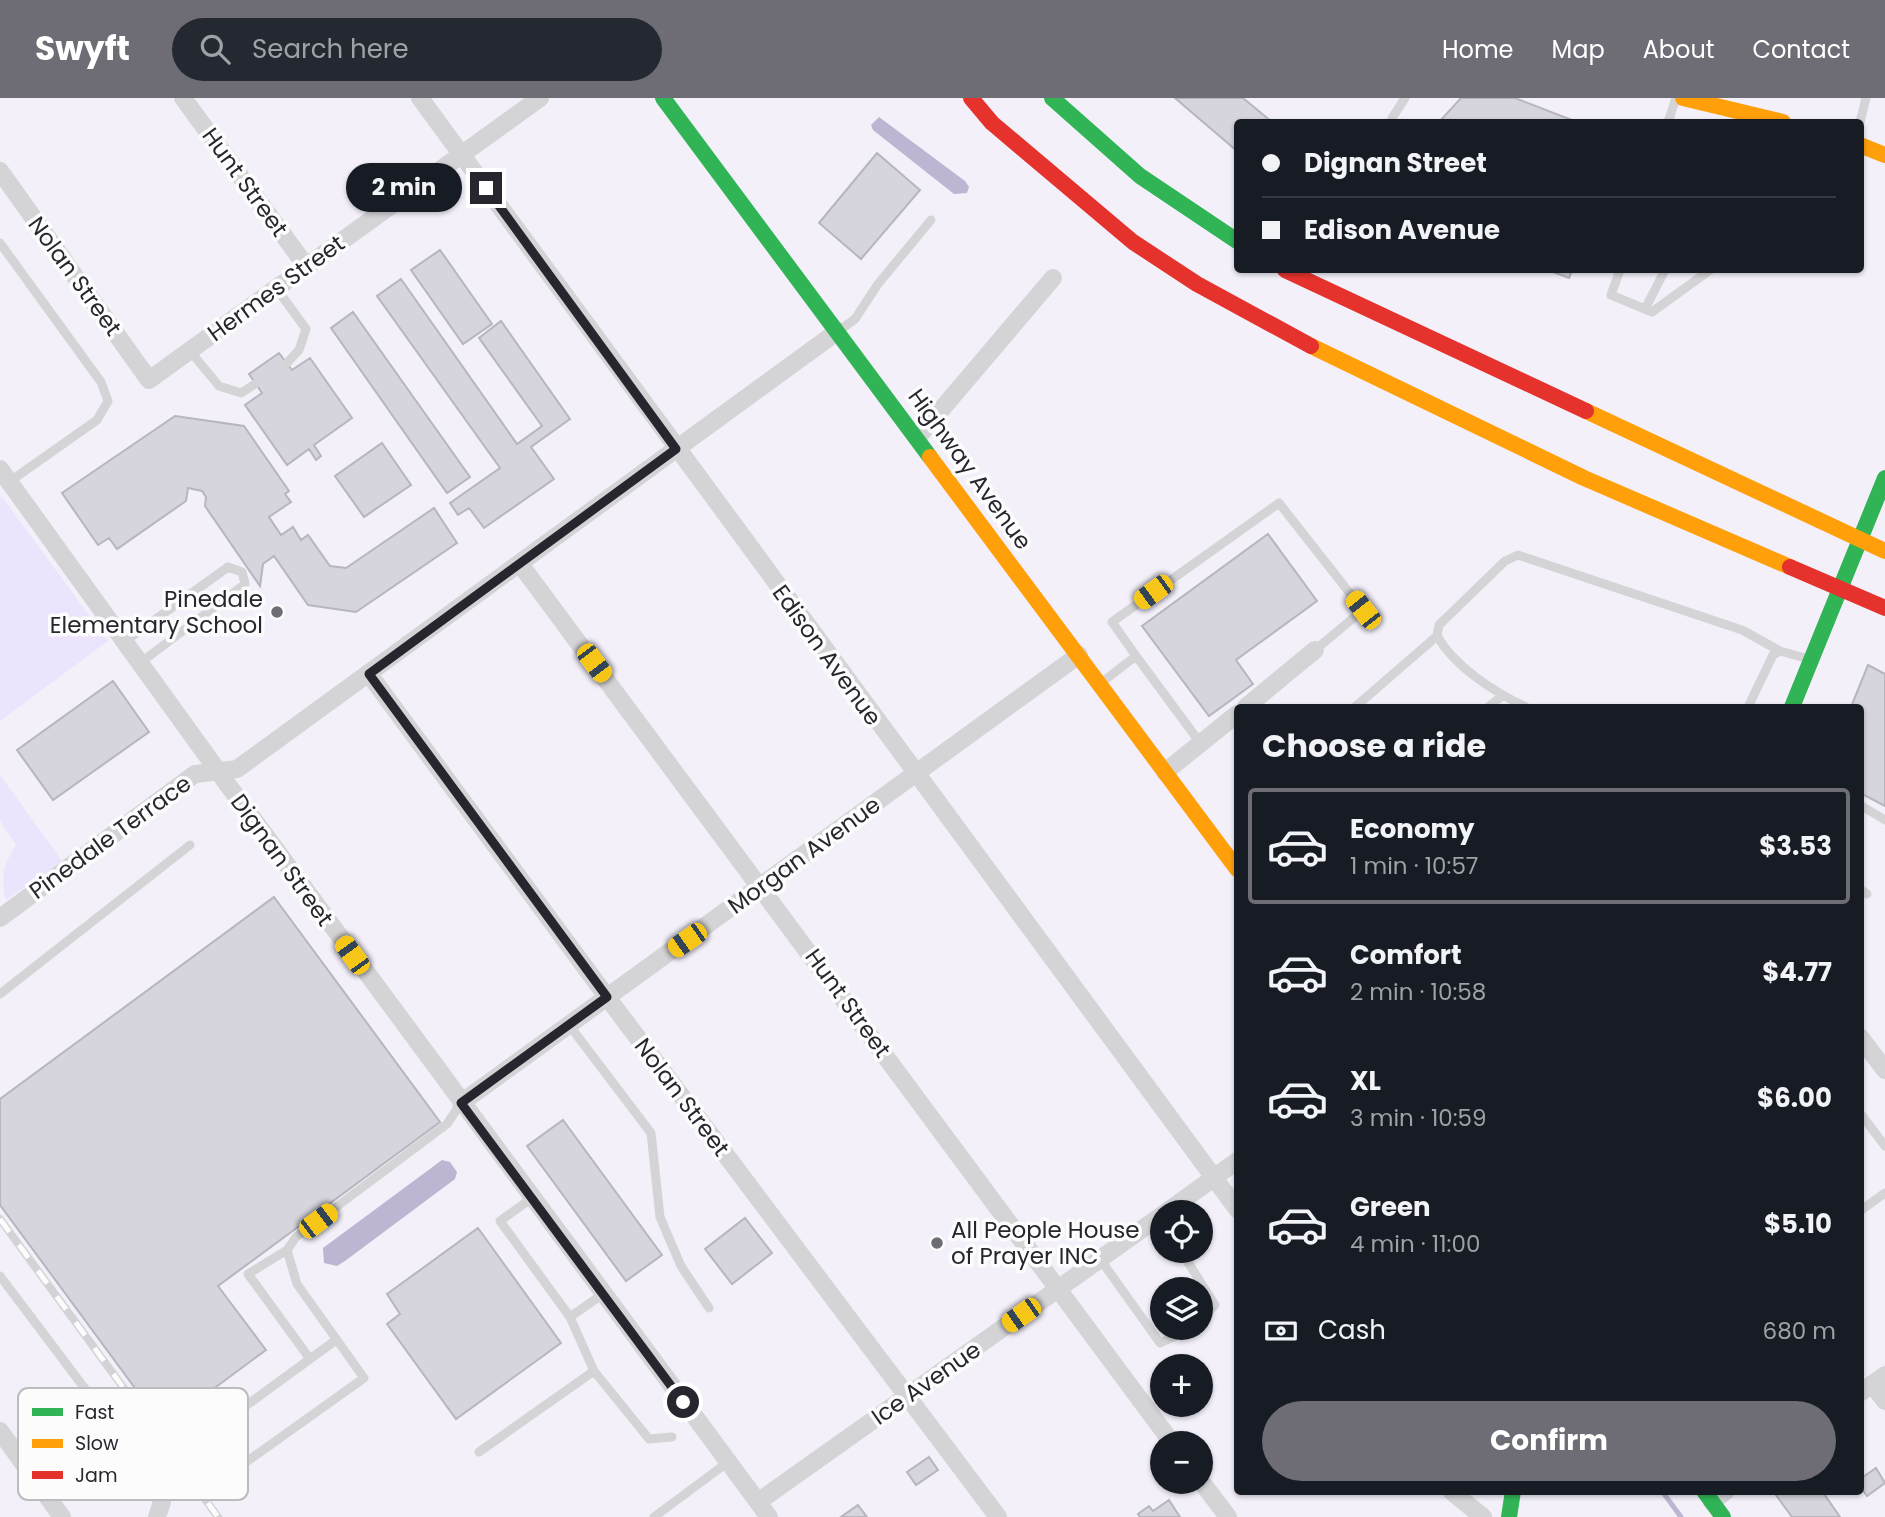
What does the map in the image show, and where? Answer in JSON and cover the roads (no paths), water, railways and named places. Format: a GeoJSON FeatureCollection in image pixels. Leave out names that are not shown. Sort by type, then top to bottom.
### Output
{"type":"FeatureCollection","features":[{"type":"Feature","properties":{"kind":"main road","name":"Highway Avenue"},"geometry":{"type":"LineString","coordinates":[[663,98],[1234,865]]}},
{"type":"Feature","properties":{"kind":"main road"},"geometry":{"type":"LineString","coordinates":[[971,98],[992,123],[1124,234],[1197,284],[1364,374],[1584,478],[1782,561],[1885,608]]}},
{"type":"Feature","properties":{"kind":"main road"},"geometry":{"type":"LineString","coordinates":[[1052,98],[1120,161],[1202,220],[1234,239]]}},
{"type":"Feature","properties":{"kind":"main road"},"geometry":{"type":"LineString","coordinates":[[1683,98],[1764,119]]}},
{"type":"Feature","properties":{"kind":"main road"},"geometry":{"type":"LineString","coordinates":[[1864,147],[1885,155]]}},
{"type":"Feature","properties":{"kind":"main road"},"geometry":{"type":"LineString","coordinates":[[1291,273],[1885,551]]}},
{"type":"Feature","properties":{"kind":"main road"},"geometry":{"type":"LineString","coordinates":[[1793,704],[1885,478]]}},
{"type":"Feature","properties":{"kind":"main road"},"geometry":{"type":"LineString","coordinates":[[1508,1517],[1513,1495]]}},
{"type":"Feature","properties":{"kind":"main road"},"geometry":{"type":"LineString","coordinates":[[1714,1495],[1723,1517]]}},
{"type":"Feature","properties":{"kind":"street","name":"Hunt Street"},"geometry":{"type":"LineString","coordinates":[[183,98],[306,266]]}},
{"type":"Feature","properties":{"kind":"street","name":"Edison Avenue"},"geometry":{"type":"LineString","coordinates":[[420,98],[1234,1205]]}},
{"type":"Feature","properties":{"kind":"street","name":"Hermes Street"},"geometry":{"type":"LineString","coordinates":[[149,380],[540,98]]}},
{"type":"Feature","properties":{"kind":"street","name":"Nolan Street"},"geometry":{"type":"LineString","coordinates":[[0,171],[149,380]]}},
{"type":"Feature","properties":{"kind":"street"},"geometry":{"type":"LineString","coordinates":[[918,437],[1053,278]]}},
{"type":"Feature","properties":{"kind":"street","name":"Pinedale Terrace"},"geometry":{"type":"LineString","coordinates":[[0,918],[195,774],[237,769],[838,331]]}},
{"type":"Feature","properties":{"kind":"street","name":"Dignan Street"},"geometry":{"type":"LineString","coordinates":[[5,476],[461,1103],[764,1510]]}},
{"type":"Feature","properties":{"kind":"street","name":"Hunt Street"},"geometry":{"type":"LineString","coordinates":[[520,564],[762,886],[1163,1431]]}},
{"type":"Feature","properties":{"kind":"street"},"geometry":{"type":"LineString","coordinates":[[1250,704],[1315,650]]}},
{"type":"Feature","properties":{"kind":"street","name":"Morgan Avenue"},"geometry":{"type":"LineString","coordinates":[[461,1103],[1079,655]]}},
{"type":"Feature","properties":{"kind":"street","name":"Nolan Street"},"geometry":{"type":"LineString","coordinates":[[369,674],[607,997],[998,1517]]}},
{"type":"Feature","properties":{"kind":"street"},"geometry":{"type":"LineString","coordinates":[[1165,772],[1234,716]]}},
{"type":"Feature","properties":{"kind":"street"},"geometry":{"type":"LineString","coordinates":[[1864,1042],[1885,1070]]}},
{"type":"Feature","properties":{"kind":"street","name":"Ice Avenue"},"geometry":{"type":"LineString","coordinates":[[1185,1200],[1234,1163]]}},
{"type":"Feature","properties":{"kind":"street","name":"Ice Avenue"},"geometry":{"type":"LineString","coordinates":[[764,1510],[908,1395],[1150,1225]]}},
{"type":"Feature","properties":{"kind":"street"},"geometry":{"type":"LineString","coordinates":[[1872,1384],[1885,1401]]}},
{"type":"Feature","properties":{"kind":"street"},"geometry":{"type":"LineString","coordinates":[[0,1431],[18,1456]]}},
{"type":"Feature","properties":{"kind":"street"},"geometry":{"type":"LineString","coordinates":[[1211,1494],[1228,1517]]}},
{"type":"Feature","properties":{"kind":"street"},"geometry":{"type":"LineString","coordinates":[[1456,1495],[1483,1517]]}},
{"type":"Feature","properties":{"kind":"street"},"geometry":{"type":"LineString","coordinates":[[50,1500],[62,1517]]}},
{"type":"Feature","properties":{"kind":"street"},"geometry":{"type":"LineString","coordinates":[[157,1517],[161,1500]]}},
{"type":"Feature","properties":{"kind":"lane"},"geometry":{"type":"LineString","coordinates":[[1392,118],[1405,98]]}},
{"type":"Feature","properties":{"kind":"lane"},"geometry":{"type":"LineString","coordinates":[[1669,119],[1676,98]]}},
{"type":"Feature","properties":{"kind":"lane"},"geometry":{"type":"LineString","coordinates":[[1861,119],[1866,98]]}},
{"type":"Feature","properties":{"kind":"lane"},"geometry":{"type":"LineString","coordinates":[[838,331],[855,319],[878,284],[931,220]]}},
{"type":"Feature","properties":{"kind":"lane"},"geometry":{"type":"LineString","coordinates":[[0,243],[101,382],[108,401],[97,420],[57,448],[5,476]]}},
{"type":"Feature","properties":{"kind":"lane"},"geometry":{"type":"LineString","coordinates":[[1619,273],[1611,295],[1652,312],[1706,273]]}},
{"type":"Feature","properties":{"kind":"lane"},"geometry":{"type":"LineString","coordinates":[[1645,309],[1663,273]]}},
{"type":"Feature","properties":{"kind":"lane"},"geometry":{"type":"LineString","coordinates":[[276,288],[306,329],[299,350],[287,363]]}},
{"type":"Feature","properties":{"kind":"lane"},"geometry":{"type":"LineString","coordinates":[[190,351],[219,386],[241,393],[255,384]]}},
{"type":"Feature","properties":{"kind":"lane"},"geometry":{"type":"LineString","coordinates":[[1201,744],[1112,622],[1279,503],[1363,610],[1315,650]]}},
{"type":"Feature","properties":{"kind":"lane"},"geometry":{"type":"LineString","coordinates":[[1519,704],[1502,696],[1443,647],[1437,636],[1439,625],[1505,561],[1518,555],[1742,630],[1780,651],[1811,660]]}},
{"type":"Feature","properties":{"kind":"lane"},"geometry":{"type":"LineString","coordinates":[[124,642],[228,567],[242,572],[245,584],[140,663]]}},
{"type":"Feature","properties":{"kind":"lane"},"geometry":{"type":"LineString","coordinates":[[1358,704],[1437,636]]}},
{"type":"Feature","properties":{"kind":"lane"},"geometry":{"type":"LineString","coordinates":[[1749,704],[1769,658],[1780,651]]}},
{"type":"Feature","properties":{"kind":"lane"},"geometry":{"type":"LineString","coordinates":[[1100,684],[1136,656]]}},
{"type":"Feature","properties":{"kind":"lane"},"geometry":{"type":"LineString","coordinates":[[1492,704],[1502,696]]}},
{"type":"Feature","properties":{"kind":"lane"},"geometry":{"type":"LineString","coordinates":[[1864,807],[1885,820]]}},
{"type":"Feature","properties":{"kind":"lane"},"geometry":{"type":"LineString","coordinates":[[0,994],[190,845]]}},
{"type":"Feature","properties":{"kind":"lane"},"geometry":{"type":"LineString","coordinates":[[569,1025],[651,1133],[660,1217],[681,1266],[709,1308]]}},
{"type":"Feature","properties":{"kind":"lane"},"geometry":{"type":"LineString","coordinates":[[310,1359],[248,1275],[288,1250],[296,1237],[447,1124],[461,1103]]}},
{"type":"Feature","properties":{"kind":"lane"},"geometry":{"type":"LineString","coordinates":[[1864,1118],[1885,1146]]}},
{"type":"Feature","properties":{"kind":"lane"},"geometry":{"type":"LineString","coordinates":[[1864,1205],[1885,1193]]}},
{"type":"Feature","properties":{"kind":"lane"},"geometry":{"type":"LineString","coordinates":[[531,1198],[500,1221],[570,1317],[594,1371],[649,1439],[672,1437]]}},
{"type":"Feature","properties":{"kind":"lane"},"geometry":{"type":"LineString","coordinates":[[248,1461],[363,1378],[297,1284],[288,1250]]}},
{"type":"Feature","properties":{"kind":"lane"},"geometry":{"type":"LineString","coordinates":[[1100,1259],[1150,1329]]}},
{"type":"Feature","properties":{"kind":"lane"},"geometry":{"type":"LineString","coordinates":[[0,1276],[84,1388]]}},
{"type":"Feature","properties":{"kind":"lane"},"geometry":{"type":"LineString","coordinates":[[570,1317],[603,1294]]}},
{"type":"Feature","properties":{"kind":"lane"},"geometry":{"type":"LineString","coordinates":[[248,1404],[336,1340]]}},
{"type":"Feature","properties":{"kind":"lane"},"geometry":{"type":"LineString","coordinates":[[479,1452],[594,1371]]}},
{"type":"Feature","properties":{"kind":"lane"},"geometry":{"type":"LineString","coordinates":[[654,1517],[728,1462]]}},
{"type":"Feature","properties":{"kind":"waterway"},"geometry":{"type":"LineString","coordinates":[[1665,1495],[1681,1517]]}},
{"type":"Feature","properties":{"kind":"railway"},"geometry":{"type":"LineString","coordinates":[[0,1219],[124,1388]]}},
{"type":"Feature","properties":{"kind":"railway"},"geometry":{"type":"LineString","coordinates":[[206,1500],[218,1517]]}},
{"type":"Feature","properties":{"kind":"place","name":"Pinedale Elementary School"},"geometry":{"type":"Point","coordinates":[277,612]}},
{"type":"Feature","properties":{"kind":"place","name":"All People House of Prayer INC"},"geometry":{"type":"Point","coordinates":[937,1243]}}]}
